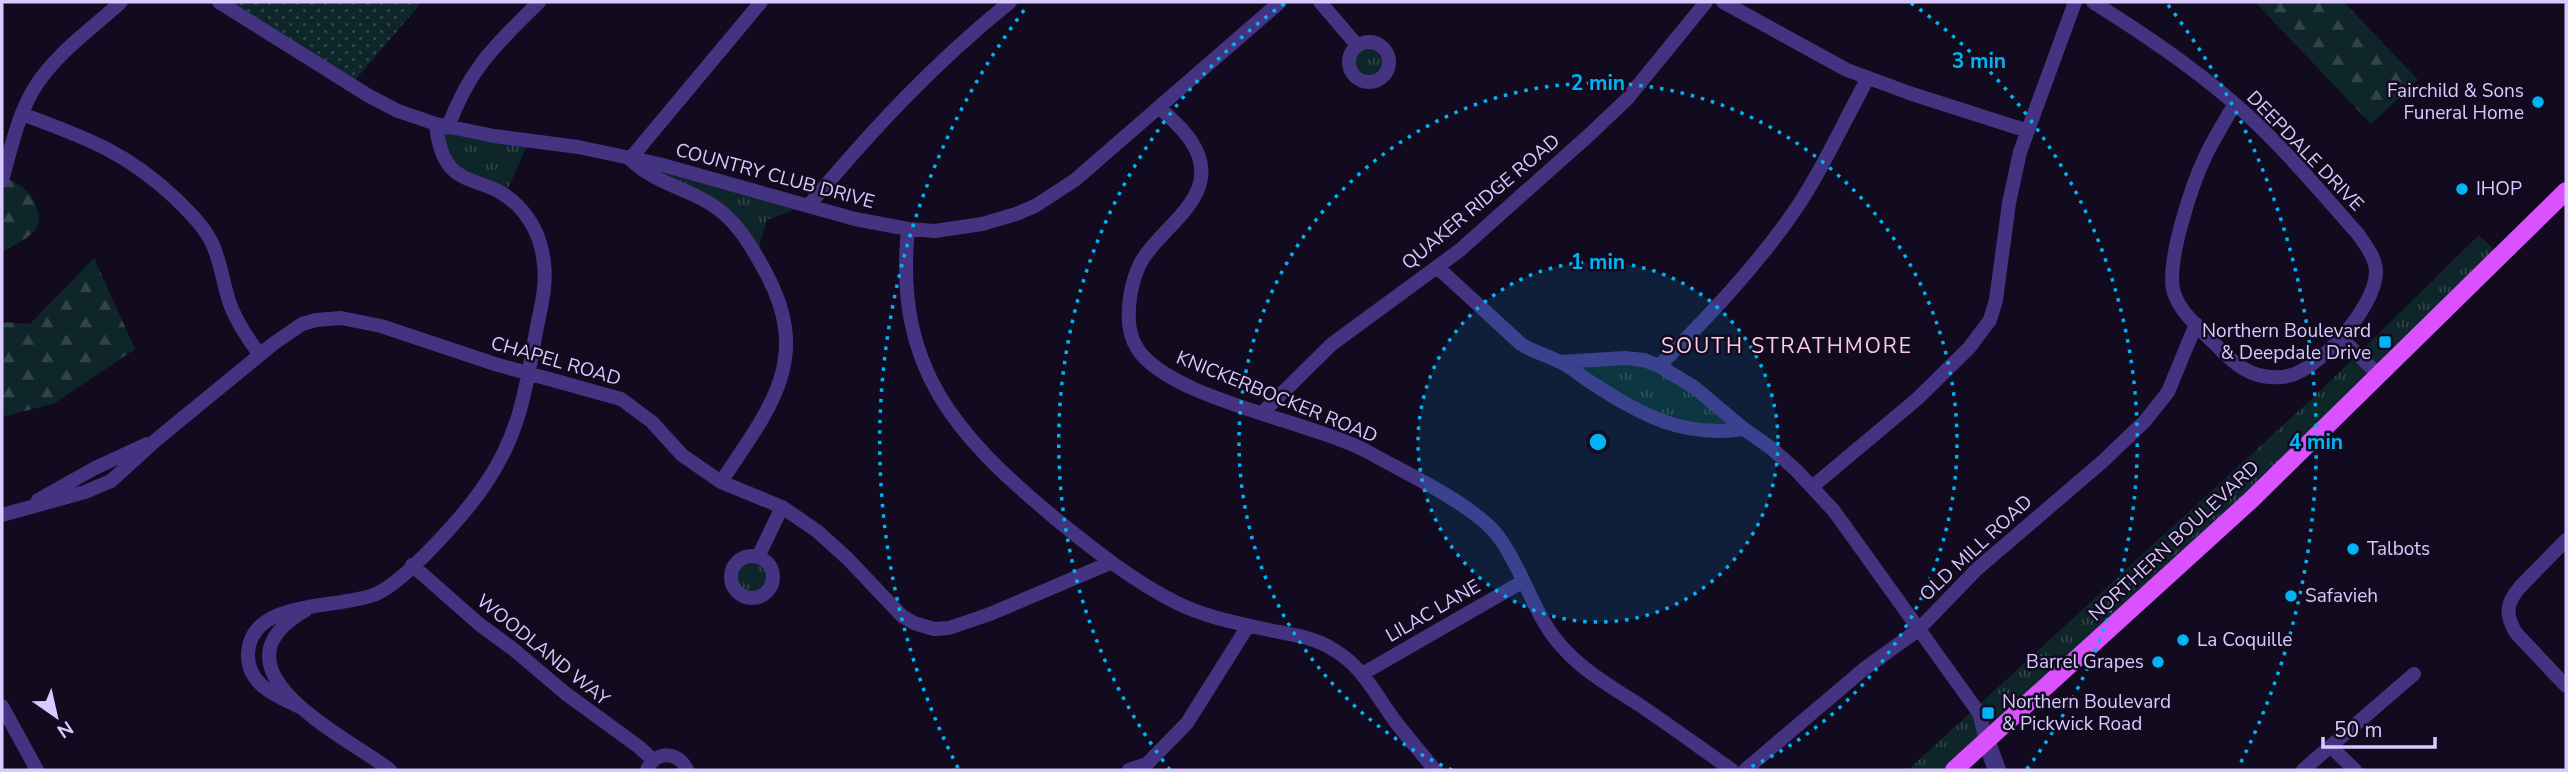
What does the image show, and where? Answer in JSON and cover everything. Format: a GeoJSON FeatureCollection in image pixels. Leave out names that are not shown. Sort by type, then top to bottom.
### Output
{"type":"FeatureCollection","features":[{"type":"Feature","properties":{"kind":"main road","name":"NORTHERN BOULEVARD"},"geometry":{"type":"LineString","coordinates":[[1954,770],[2251,500],[2566,191]]}},
{"type":"Feature","properties":{"kind":"street"},"geometry":{"type":"LineString","coordinates":[[2,180],[22,114],[36,86],[64,52],[121,2]]}},
{"type":"Feature","properties":{"kind":"street","name":"COUNTRY CLUB DRIVE"},"geometry":{"type":"LineString","coordinates":[[219,2],[369,96],[398,111],[442,125],[578,147],[677,168],[855,219],[908,229],[936,231],[982,224],[1035,206],[1075,180],[1280,2]]}},
{"type":"Feature","properties":{"kind":"street"},"geometry":{"type":"LineString","coordinates":[[300,707],[260,685],[249,667],[250,642],[257,629],[268,619],[286,612],[352,601],[377,593],[395,582],[463,512],[484,485],[508,447],[517,425],[544,290],[544,265],[538,236],[518,205],[498,192],[458,174],[446,163],[438,144],[442,125],[482,61],[539,2]]}},
{"type":"Feature","properties":{"kind":"street"},"geometry":{"type":"LineString","coordinates":[[721,482],[752,434],[786,367],[787,342],[782,309],[774,286],[757,254],[723,213],[704,199],[651,176],[630,159],[761,2]]}},
{"type":"Feature","properties":{"kind":"street"},"geometry":{"type":"LineString","coordinates":[[810,204],[908,92],[969,35],[1010,2]]}},
{"type":"Feature","properties":{"kind":"street"},"geometry":{"type":"LineString","coordinates":[[1320,2],[1357,45]]}},
{"type":"Feature","properties":{"kind":"street","name":"QUAKER RIDGE ROAD"},"geometry":{"type":"LineString","coordinates":[[1262,413],[1332,344],[1437,267],[1588,136],[1627,99],[1706,2]]}},
{"type":"Feature","properties":{"kind":"street"},"geometry":{"type":"LineString","coordinates":[[1723,2],[1820,57],[1868,78],[2028,131]]}},
{"type":"Feature","properties":{"kind":"street"},"geometry":{"type":"LineString","coordinates":[[1812,487],[1917,399],[1980,336],[1990,320],[1996,300],[2009,203],[2021,152],[2075,2]]}},
{"type":"Feature","properties":{"kind":"street","name":"DEEPDALE DRIVE"},"geometry":{"type":"LineString","coordinates":[[2093,2],[2157,43],[2234,104],[2256,123],[2358,234],[2371,254],[2376,270],[2373,292],[2362,314],[2301,372],[2285,377],[2251,374],[2233,363],[2196,324],[2174,295],[2172,274],[2176,241],[2205,157],[2234,104]]}},
{"type":"Feature","properties":{"kind":"street"},"geometry":{"type":"LineString","coordinates":[[1659,366],[1749,269],[1793,213],[1827,158],[1868,78]]}},
{"type":"Feature","properties":{"kind":"street","name":"KNICKERBOCKER ROAD"},"geometry":{"type":"LineString","coordinates":[[1159,107],[1193,143],[1197,152],[1200,178],[1190,206],[1146,254],[1137,272],[1129,298],[1131,335],[1141,354],[1158,369],[1191,387],[1353,443],[1474,513],[1500,539],[1545,625],[1564,649],[1587,670],[1732,770]]}},
{"type":"Feature","properties":{"kind":"street"},"geometry":{"type":"LineString","coordinates":[[22,114],[87,138],[118,153],[156,180],[195,217],[213,246],[243,332],[260,355]]}},
{"type":"Feature","properties":{"kind":"street"},"geometry":{"type":"LineString","coordinates":[[908,229],[905,258],[906,300],[912,332],[930,379],[942,401],[964,432],[990,461],[1110,564],[1178,603],[1220,620],[1311,639],[1347,658],[1436,770]]}},
{"type":"Feature","properties":{"kind":"street"},"geometry":{"type":"LineString","coordinates":[[1437,267],[1521,344],[1560,362],[1633,409],[1687,430],[1720,432],[1744,429]]}},
{"type":"Feature","properties":{"kind":"street","name":"CHAPEL ROAD"},"geometry":{"type":"LineString","coordinates":[[2,515],[25,508],[94,468],[156,440],[302,324],[341,318],[381,326],[495,364],[621,399],[652,422],[682,455],[721,482],[782,507],[817,531],[847,558],[902,616],[914,623],[934,629],[949,628],[1110,564]]}},
{"type":"Feature","properties":{"kind":"street","name":"OLD MILL ROAD"},"geometry":{"type":"LineString","coordinates":[[1745,770],[1864,669],[1918,630],[1977,569],[2102,462],[2157,408],[2168,392],[2196,324]]}},
{"type":"Feature","properties":{"kind":"street"},"geometry":{"type":"LineString","coordinates":[[2340,337],[2379,375]]}},
{"type":"Feature","properties":{"kind":"street"},"geometry":{"type":"LineString","coordinates":[[1560,362],[1625,358],[1644,360],[1659,366],[1694,387],[1781,456],[1812,487],[1848,530],[1979,713],[1997,770]]}},
{"type":"Feature","properties":{"kind":"street"},"geometry":{"type":"LineString","coordinates":[[758,557],[782,507]]}},
{"type":"Feature","properties":{"kind":"street"},"geometry":{"type":"LineString","coordinates":[[2566,540],[2513,595],[2508,609],[2516,633],[2566,686]]}},
{"type":"Feature","properties":{"kind":"street","name":"WOODLAND WAY"},"geometry":{"type":"LineString","coordinates":[[412,565],[650,765],[659,756],[673,756],[680,759],[687,770]]}},
{"type":"Feature","properties":{"kind":"street","name":"LILAC LANE"},"geometry":{"type":"LineString","coordinates":[[1362,674],[1522,582]]}},
{"type":"Feature","properties":{"kind":"street"},"geometry":{"type":"LineString","coordinates":[[311,607],[276,637],[270,654],[269,666],[272,675],[284,692],[300,707],[390,770]]}},
{"type":"Feature","properties":{"kind":"street"},"geometry":{"type":"LineString","coordinates":[[1129,770],[1151,767],[1187,723],[1248,626]]}},
{"type":"Feature","properties":{"kind":"street"},"geometry":{"type":"LineString","coordinates":[[2303,770],[2414,674]]}},
{"type":"Feature","properties":{"kind":"street"},"geometry":{"type":"LineString","coordinates":[[2,706],[37,770]]}},
{"type":"Feature","properties":{"kind":"street"},"geometry":{"type":"LineString","coordinates":[[2331,747],[2354,770]]}},
{"type":"Feature","properties":{"kind":"green space"},"geometry":{"type":"Polygon","coordinates":[[[219,2],[422,2],[351,85],[219,2]]]}},
{"type":"Feature","properties":{"kind":"green space"},"geometry":{"type":"Polygon","coordinates":[[[2255,2],[2344,2],[2418,80],[2371,124],[2255,2]]]}},
{"type":"Feature","properties":{"kind":"green space"},"geometry":{"type":"Polygon","coordinates":[[[1369,42],[1377,43],[1383,48],[1388,54],[1388,70],[1383,76],[1377,81],[1369,82],[1361,81],[1355,76],[1350,70],[1349,62],[1350,54],[1355,48],[1361,43],[1369,42]]]}},
{"type":"Feature","properties":{"kind":"green space"},"geometry":{"type":"Polygon","coordinates":[[[438,127],[528,143],[506,193],[449,162],[438,127]]]}},
{"type":"Feature","properties":{"kind":"green space"},"geometry":{"type":"Polygon","coordinates":[[[659,164],[810,204],[767,220],[757,254],[723,213],[651,176],[659,164]]]}},
{"type":"Feature","properties":{"kind":"green space"},"geometry":{"type":"Polygon","coordinates":[[[2,176],[28,192],[35,202],[39,219],[32,234],[2,252],[2,176]]]}},
{"type":"Feature","properties":{"kind":"green space"},"geometry":{"type":"Polygon","coordinates":[[[2479,235],[2500,256],[1954,770],[1908,770],[2316,395],[2479,235]]]}},
{"type":"Feature","properties":{"kind":"green space"},"geometry":{"type":"Polygon","coordinates":[[[94,258],[135,349],[55,403],[2,417],[2,322],[30,324],[94,258]]]}},
{"type":"Feature","properties":{"kind":"green space"},"geometry":{"type":"Polygon","coordinates":[[[1644,360],[1744,429],[1687,430],[1560,362],[1644,360]]]}},
{"type":"Feature","properties":{"kind":"green space"},"geometry":{"type":"Polygon","coordinates":[[[752,556],[767,562],[773,577],[767,592],[752,598],[737,592],[731,577],[737,562],[752,556]]]}},
{"type":"Feature","properties":{"kind":"place","name":"Fairchild & Sons Funeral Home"},"geometry":{"type":"Point","coordinates":[2538,102]}},
{"type":"Feature","properties":{"kind":"place","name":"IHOP"},"geometry":{"type":"Point","coordinates":[2462,189]}},
{"type":"Feature","properties":{"kind":"place","name":"Northern Boulevard & Deepdale Drive"},"geometry":{"type":"Point","coordinates":[2385,342]}},
{"type":"Feature","properties":{"kind":"place","name":"Talbots"},"geometry":{"type":"Point","coordinates":[2353,549]}},
{"type":"Feature","properties":{"kind":"place","name":"Safavieh"},"geometry":{"type":"Point","coordinates":[2291,596]}},
{"type":"Feature","properties":{"kind":"place","name":"La Coquille"},"geometry":{"type":"Point","coordinates":[2183,640]}},
{"type":"Feature","properties":{"kind":"place","name":"Barrel Grapes"},"geometry":{"type":"Point","coordinates":[2158,662]}},
{"type":"Feature","properties":{"kind":"place","name":"Northern Boulevard & Pickwick Road"},"geometry":{"type":"Point","coordinates":[1988,713]}},
{"type":"Feature","properties":{"kind":"district","name":"SOUTH STRATHMORE"},"geometry":{"type":"Point","coordinates":[1787,346]}}]}
